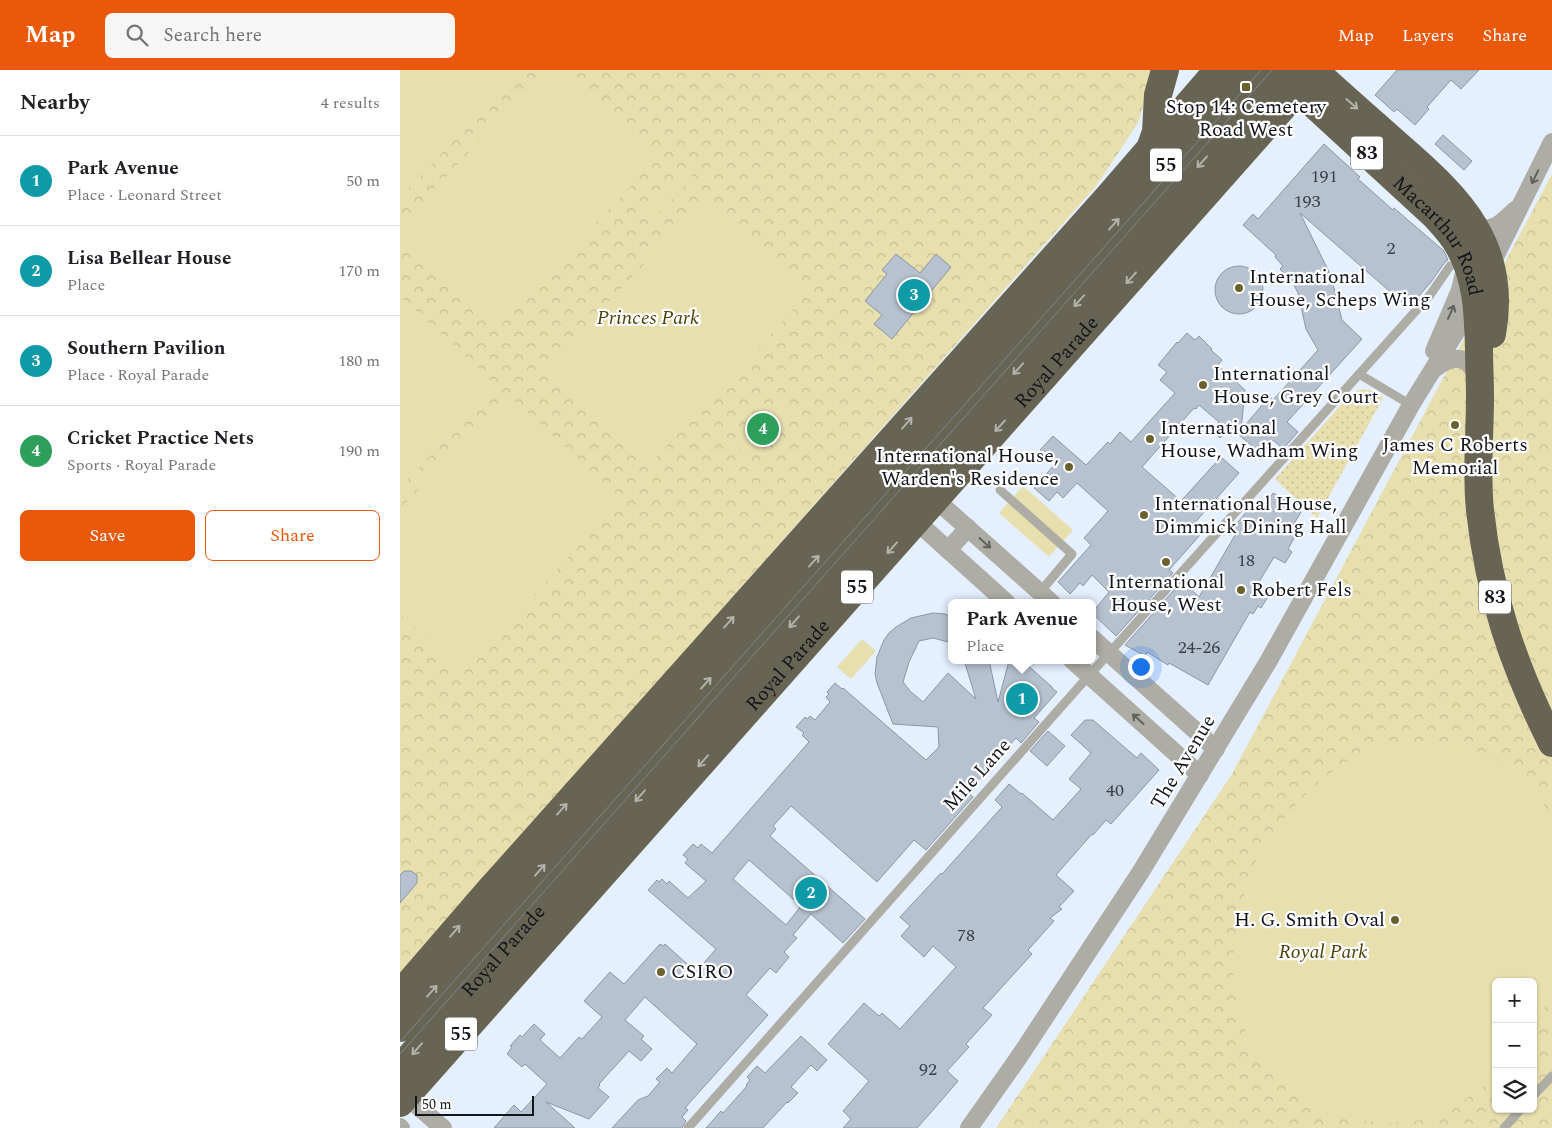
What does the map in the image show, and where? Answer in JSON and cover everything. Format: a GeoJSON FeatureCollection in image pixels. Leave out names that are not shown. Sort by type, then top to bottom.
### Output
{"type":"FeatureCollection","features":[{"type":"Feature","properties":{"kind":"highway"},"geometry":{"type":"LineString","coordinates":[[1151,146],[1156,132],[1158,95],[1165,70]]}},
{"type":"Feature","properties":{"kind":"highway","name":"Royal Parade"},"geometry":{"type":"LineString","coordinates":[[1003,331],[1151,146],[1218,70]]}},
{"type":"Feature","properties":{"kind":"highway","name":"Royal Parade"},"geometry":{"type":"LineString","coordinates":[[402,1097],[697,713],[857,496],[1003,331],[1251,70]]}},
{"type":"Feature","properties":{"kind":"highway","name":"Royal Parade"},"geometry":{"type":"LineString","coordinates":[[400,994],[498,899],[697,713],[910,498],[1148,242],[1295,74]]}},
{"type":"Feature","properties":{"kind":"highway","name":"Macarthur Road"},"geometry":{"type":"LineString","coordinates":[[1295,74],[1435,216],[1454,239],[1469,263],[1495,293],[1495,309],[1480,391]]}},
{"type":"Feature","properties":{"kind":"highway","name":"Macarthur Road"},"geometry":{"type":"LineString","coordinates":[[1295,74],[1443,186],[1462,209],[1484,244],[1469,263]]}},
{"type":"Feature","properties":{"kind":"highway"},"geometry":{"type":"LineString","coordinates":[[1435,216],[1457,225],[1475,228]]}},
{"type":"Feature","properties":{"kind":"highway","name":"Macarthur Road"},"geometry":{"type":"LineString","coordinates":[[1469,263],[1478,315],[1480,508],[1490,572],[1506,636],[1552,743]]}},
{"type":"Feature","properties":{"kind":"highway","name":"Royal Parade"},"geometry":{"type":"LineString","coordinates":[[898,450],[910,498]]}},
{"type":"Feature","properties":{"kind":"highway","name":"Royal Parade"},"geometry":{"type":"LineString","coordinates":[[857,496],[910,498]]}},
{"type":"Feature","properties":{"kind":"highway","name":"Royal Parade"},"geometry":{"type":"LineString","coordinates":[[400,1068],[697,713]]}},
{"type":"Feature","properties":{"kind":"highway","name":"Royal Parade"},"geometry":{"type":"LineString","coordinates":[[400,1028],[498,899]]}},
{"type":"Feature","properties":{"kind":"street","name":"The Avenue"},"geometry":{"type":"LineString","coordinates":[[1411,404],[1460,290],[1469,263],[1521,204],[1552,142]]}},
{"type":"Feature","properties":{"kind":"street"},"geometry":{"type":"LineString","coordinates":[[1475,228],[1488,230],[1495,227],[1521,204]]}},
{"type":"Feature","properties":{"kind":"street","name":"The Avenue"},"geometry":{"type":"LineString","coordinates":[[969,1128],[1093,947],[1216,749],[1268,662],[1411,404],[1434,369],[1476,295]]}},
{"type":"Feature","properties":{"kind":"street"},"geometry":{"type":"LineString","coordinates":[[1434,369],[1446,360],[1459,359],[1472,368],[1480,391]]}},
{"type":"Feature","properties":{"kind":"street"},"geometry":{"type":"LineString","coordinates":[[910,498],[968,528],[1046,597]]}},
{"type":"Feature","properties":{"kind":"street"},"geometry":{"type":"LineString","coordinates":[[910,498],[948,550],[1003,599]]}},
{"type":"Feature","properties":{"kind":"street"},"geometry":{"type":"LineString","coordinates":[[948,550],[968,528]]}},
{"type":"Feature","properties":{"kind":"street"},"geometry":{"type":"LineString","coordinates":[[1096,642],[1216,749]]}},
{"type":"Feature","properties":{"kind":"street"},"geometry":{"type":"LineString","coordinates":[[1077,664],[1200,775]]}},
{"type":"Feature","properties":{"kind":"street"},"geometry":{"type":"LineString","coordinates":[[1161,740],[1181,718]]}},
{"type":"Feature","properties":{"kind":"street"},"geometry":{"type":"LineString","coordinates":[[402,1097],[443,1128]]}},
{"type":"Feature","properties":{"kind":"lane","name":"Mile Lane"},"geometry":{"type":"LineString","coordinates":[[688,1128],[1089,675],[1430,295],[1469,263]]}},
{"type":"Feature","properties":{"kind":"lane"},"geometry":{"type":"LineString","coordinates":[[1359,374],[1411,404]]}},
{"type":"Feature","properties":{"kind":"lane"},"geometry":{"type":"LineString","coordinates":[[1000,490],[1072,554],[1046,597]]}},
{"type":"Feature","properties":{"kind":"lane"},"geometry":{"type":"LineString","coordinates":[[1537,1092],[1552,1076]]}},
{"type":"Feature","properties":{"kind":"lane"},"geometry":{"type":"LineString","coordinates":[[1504,1128],[1517,1113]]}},
{"type":"Feature","properties":{"kind":"green space","name":"Princes Park"},"geometry":{"type":"Polygon","coordinates":[[[400,70],[1155,70],[1138,123],[1097,185],[400,973],[400,70]]]}},
{"type":"Feature","properties":{"kind":"green space"},"geometry":{"type":"Polygon","coordinates":[[[400,70],[521,70],[400,197],[400,70]]]}},
{"type":"Feature","properties":{"kind":"green space"},"geometry":{"type":"Polygon","coordinates":[[[546,70],[567,70],[659,156],[498,328],[400,236],[400,226],[546,70]]]}},
{"type":"Feature","properties":{"kind":"green space"},"geometry":{"type":"Polygon","coordinates":[[[688,172],[693,177],[652,219],[646,214],[688,172]]]}},
{"type":"Feature","properties":{"kind":"green space","name":"Royal Park"},"geometry":{"type":"Polygon","coordinates":[[[1552,174],[1552,1128],[996,1128],[1232,774],[1552,174]]]}},
{"type":"Feature","properties":{"kind":"green space"},"geometry":{"type":"Polygon","coordinates":[[[705,199],[808,294],[647,467],[544,371],[705,199]]]}},
{"type":"Feature","properties":{"kind":"green space"},"geometry":{"type":"Polygon","coordinates":[[[400,296],[496,385],[400,488],[400,296]]]}},
{"type":"Feature","properties":{"kind":"green space"},"geometry":{"type":"Polygon","coordinates":[[[1362,389],[1370,390],[1383,398],[1317,518],[1275,479],[1348,397],[1362,389]]]}},
{"type":"Feature","properties":{"kind":"green space"},"geometry":{"type":"Polygon","coordinates":[[[507,394],[622,499],[463,672],[400,614],[400,510],[507,394]]]}},
{"type":"Feature","properties":{"kind":"green space"},"geometry":{"type":"Polygon","coordinates":[[[776,401],[788,412],[749,456],[737,445],[776,401]]]}},
{"type":"Feature","properties":{"kind":"green space"},"geometry":{"type":"Polygon","coordinates":[[[1023,486],[1073,530],[1049,557],[999,513],[1023,486]]]}},
{"type":"Feature","properties":{"kind":"green space"},"geometry":{"type":"Polygon","coordinates":[[[862,639],[876,651],[851,679],[837,667],[862,639]]]}},
{"type":"Feature","properties":{"kind":"green space","name":"H. G. Smith Oval"},"geometry":{"type":"Polygon","coordinates":[[[1408,741],[1432,742],[1473,750],[1490,757],[1507,767],[1522,780],[1537,796],[1552,818],[1552,994],[1537,1022],[1537,978],[1492,978],[1492,1078],[1465,1100],[1438,1115],[1398,1123],[1355,1120],[1334,1114],[1304,1101],[1287,1088],[1268,1069],[1254,1048],[1243,1026],[1237,1002],[1234,977],[1237,925],[1243,900],[1253,867],[1268,840],[1292,808],[1336,769],[1371,749],[1408,741]]]}},
{"type":"Feature","properties":{"kind":"building"},"geometry":{"type":"Polygon","coordinates":[[[1397,70],[1479,70],[1461,89],[1451,80],[1427,107],[1429,109],[1415,125],[1397,109],[1394,112],[1375,95],[1397,70]]]}},
{"type":"Feature","properties":{"kind":"building"},"geometry":{"type":"Polygon","coordinates":[[[1443,135],[1472,161],[1464,170],[1435,144],[1443,135]]]}},
{"type":"Feature","properties":{"kind":"building"},"geometry":{"type":"Polygon","coordinates":[[[1324,144],[1360,177],[1358,179],[1444,251],[1448,260],[1411,305],[1405,300],[1403,303],[1300,213],[1331,276],[1342,320],[1362,339],[1287,422],[1298,432],[1283,449],[1273,440],[1259,456],[1250,448],[1252,446],[1230,427],[1220,438],[1211,430],[1219,422],[1199,405],[1196,409],[1194,408],[1142,467],[1181,501],[1221,457],[1239,473],[1191,527],[1200,535],[1169,570],[1173,573],[1116,636],[1096,617],[1096,608],[1109,592],[1092,575],[1083,586],[1080,583],[1070,594],[1058,582],[1091,545],[1084,538],[1108,511],[1077,483],[1063,498],[1057,492],[1049,501],[1034,488],[1055,464],[1040,450],[1053,436],[1086,465],[1108,442],[1110,444],[1120,432],[1131,442],[1175,393],[1160,380],[1167,372],[1158,365],[1187,333],[1195,340],[1199,336],[1222,360],[1218,365],[1245,390],[1241,430],[1269,397],[1273,400],[1318,350],[1306,329],[1298,293],[1294,285],[1280,269],[1283,266],[1275,257],[1276,255],[1243,225],[1253,214],[1258,219],[1324,144]]]}},
{"type":"Feature","properties":{"kind":"building"},"geometry":{"type":"Polygon","coordinates":[[[896,254],[920,273],[936,254],[951,267],[892,339],[874,324],[882,315],[865,301],[887,274],[882,270],[896,254]]]}},
{"type":"Feature","properties":{"kind":"building","name":"International House, Scheps Wing"},"geometry":{"type":"Polygon","coordinates":[[[1234,266],[1244,266],[1253,270],[1259,276],[1263,290],[1259,304],[1253,310],[1244,314],[1234,314],[1225,310],[1219,304],[1215,295],[1215,285],[1219,276],[1225,270],[1234,266]]]}},
{"type":"Feature","properties":{"kind":"building"},"geometry":{"type":"Polygon","coordinates":[[[1273,493],[1294,505],[1293,507],[1301,512],[1292,527],[1298,531],[1288,549],[1292,552],[1285,563],[1274,557],[1256,587],[1269,595],[1261,608],[1258,606],[1253,614],[1250,612],[1208,685],[1147,652],[1145,656],[1125,645],[1182,581],[1199,597],[1235,535],[1230,532],[1251,506],[1261,512],[1273,493]]]}},
{"type":"Feature","properties":{"kind":"building"},"geometry":{"type":"Polygon","coordinates":[[[933,613],[948,615],[948,642],[933,638],[919,641],[909,662],[903,682],[923,702],[948,673],[976,699],[965,664],[990,664],[998,702],[1008,664],[1015,664],[1021,667],[1026,664],[1057,692],[1034,718],[1039,722],[1021,743],[1016,738],[968,792],[973,797],[926,850],[914,840],[877,882],[791,806],[773,826],[776,829],[770,836],[865,919],[843,943],[811,914],[793,935],[797,938],[784,952],[789,957],[776,973],[770,968],[746,995],[768,1015],[685,1108],[688,1110],[682,1117],[686,1121],[682,1128],[612,1128],[638,1100],[648,1096],[660,1082],[656,1079],[667,1068],[672,1073],[697,1044],[645,997],[625,1020],[644,1036],[641,1039],[652,1049],[641,1061],[629,1051],[599,1084],[598,1088],[609,1097],[589,1119],[546,1102],[575,1128],[494,1128],[514,1105],[521,1112],[547,1084],[525,1064],[522,1067],[507,1054],[512,1047],[510,1046],[520,1035],[522,1037],[534,1024],[545,1034],[540,1040],[560,1058],[579,1037],[582,1039],[602,1017],[584,1001],[610,972],[624,984],[660,944],[664,946],[665,944],[696,972],[716,949],[648,890],[657,880],[659,882],[662,879],[667,884],[669,881],[688,898],[706,881],[685,863],[688,859],[683,855],[693,844],[698,848],[701,844],[712,853],[809,742],[802,735],[804,733],[796,727],[805,717],[807,719],[810,716],[815,720],[830,702],[826,697],[829,694],[827,692],[835,683],[926,760],[939,747],[938,727],[893,724],[877,683],[875,674],[877,657],[884,640],[896,627],[911,618],[933,613]],[[749,860],[733,879],[786,925],[801,906],[749,860]]]}},
{"type":"Feature","properties":{"kind":"building"},"geometry":{"type":"Polygon","coordinates":[[[1085,720],[1093,720],[1137,758],[1141,753],[1159,770],[1111,824],[1106,820],[1056,875],[1074,891],[1059,907],[1062,909],[1050,918],[1054,921],[1028,950],[1032,954],[983,1008],[992,1015],[966,1044],[969,1047],[947,1071],[958,1081],[934,1109],[917,1128],[843,1128],[851,1119],[843,1111],[869,1081],[828,1044],[864,1003],[879,1016],[882,1013],[900,1029],[956,967],[933,946],[924,957],[901,936],[910,926],[900,917],[942,874],[1002,807],[995,800],[1009,784],[1053,820],[1081,789],[1069,779],[1091,753],[1071,735],[1085,720]]]}},
{"type":"Feature","properties":{"kind":"building"},"geometry":{"type":"Polygon","coordinates":[[[1048,731],[1065,746],[1047,766],[1030,751],[1048,731]]]}},
{"type":"Feature","properties":{"kind":"building"},"geometry":{"type":"Polygon","coordinates":[[[404,871],[411,871],[417,875],[417,883],[400,903],[400,875],[404,871]]]}},
{"type":"Feature","properties":{"kind":"building"},"geometry":{"type":"Polygon","coordinates":[[[801,1036],[827,1060],[817,1071],[811,1065],[791,1087],[798,1093],[763,1128],[706,1128],[721,1111],[723,1113],[747,1086],[750,1080],[747,1077],[757,1066],[765,1073],[801,1036]]]}},
{"type":"Feature","properties":{"kind":"tram line"},"geometry":{"type":"LineString","coordinates":[[400,1042],[1261,70]]}},
{"type":"Feature","properties":{"kind":"tram line"},"geometry":{"type":"LineString","coordinates":[[400,1054],[1272,70]]}},
{"type":"Feature","properties":{"kind":"place","name":"Stop 14: Cemetery Road West"},"geometry":{"type":"Point","coordinates":[1246,87]}},
{"type":"Feature","properties":{"kind":"place","name":"International House, Scheps Wing"},"geometry":{"type":"Point","coordinates":[1239,288]}},
{"type":"Feature","properties":{"kind":"place","name":"Southern Pavilion"},"geometry":{"type":"Point","coordinates":[914,295]}},
{"type":"Feature","properties":{"kind":"place","name":"International House, Grey Court"},"geometry":{"type":"Point","coordinates":[1203,385]}},
{"type":"Feature","properties":{"kind":"place","name":"James C Roberts Memorial"},"geometry":{"type":"Point","coordinates":[1455,425]}},
{"type":"Feature","properties":{"kind":"place","name":"Cricket Practice Nets"},"geometry":{"type":"Point","coordinates":[763,429]}},
{"type":"Feature","properties":{"kind":"place","name":"International House, Wadham Wing"},"geometry":{"type":"Point","coordinates":[1150,439]}},
{"type":"Feature","properties":{"kind":"place","name":"International House, Warden's Residence"},"geometry":{"type":"Point","coordinates":[1069,467]}},
{"type":"Feature","properties":{"kind":"place","name":"International House, Dimmick Dining Hall"},"geometry":{"type":"Point","coordinates":[1144,515]}},
{"type":"Feature","properties":{"kind":"place","name":"International House, West"},"geometry":{"type":"Point","coordinates":[1166,562]}},
{"type":"Feature","properties":{"kind":"place","name":"Robert Fels"},"geometry":{"type":"Point","coordinates":[1241,590]}},
{"type":"Feature","properties":{"kind":"place","name":"Park Avenue"},"geometry":{"type":"Point","coordinates":[1022,699]}},
{"type":"Feature","properties":{"kind":"place","name":"Lisa Bellear House"},"geometry":{"type":"Point","coordinates":[811,893]}},
{"type":"Feature","properties":{"kind":"place","name":"H. G. Smith Oval"},"geometry":{"type":"Point","coordinates":[1395,920]}},
{"type":"Feature","properties":{"kind":"place","name":"CSIRO"},"geometry":{"type":"Point","coordinates":[661,972]}}]}
